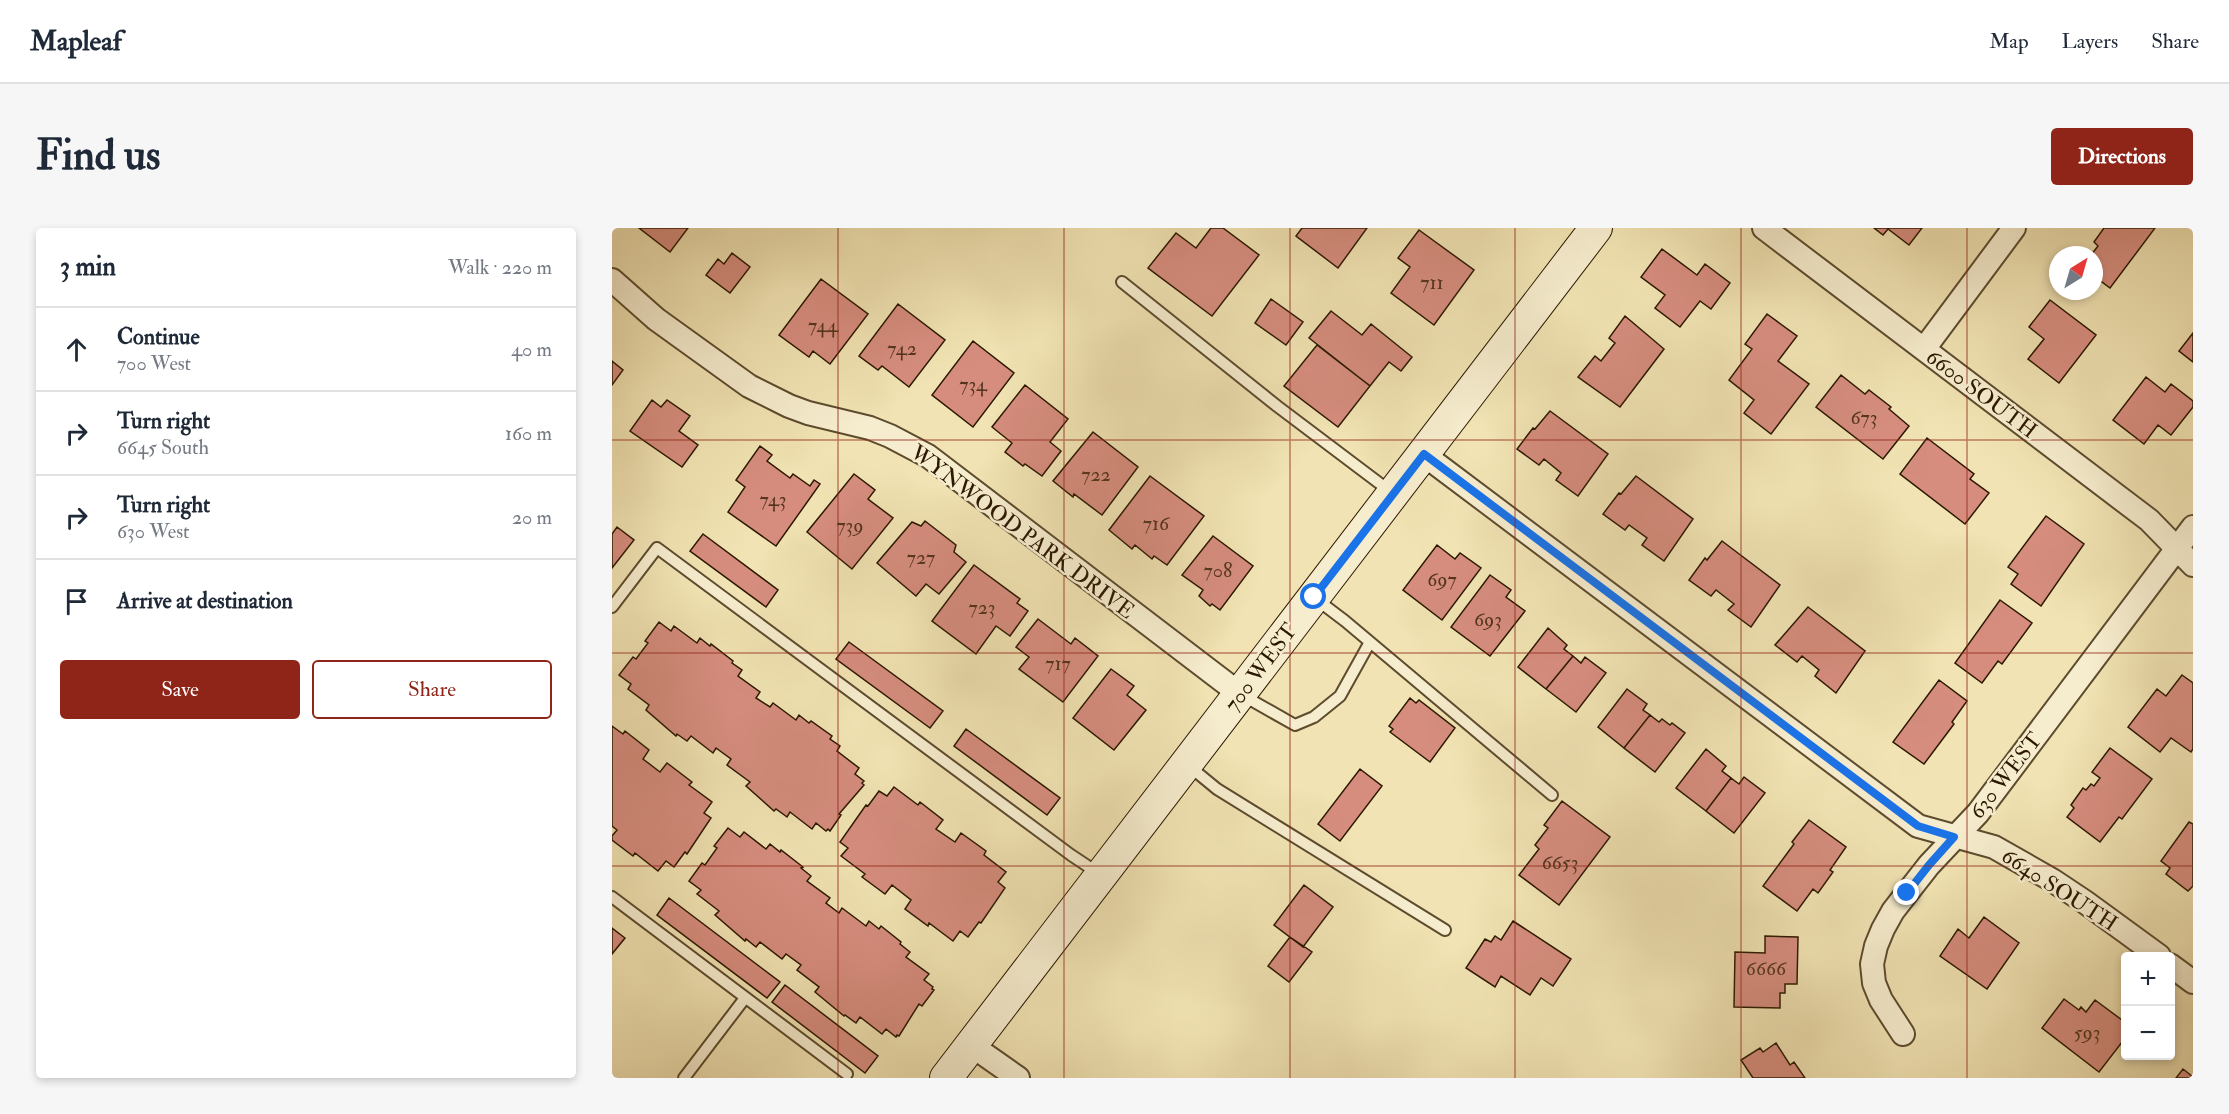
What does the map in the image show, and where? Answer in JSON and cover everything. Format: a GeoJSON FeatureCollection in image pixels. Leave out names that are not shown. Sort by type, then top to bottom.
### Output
{"type":"FeatureCollection","features":[{"type":"Feature","properties":{"kind":"main road","name":"700 WEST"},"geometry":{"type":"LineString","coordinates":[[946,1078],[1596,228]]}},
{"type":"Feature","properties":{"kind":"street","name":"6600 SOUTH"},"geometry":{"type":"LineString","coordinates":[[1764,228],[2148,520],[2193,565]]}},
{"type":"Feature","properties":{"kind":"street"},"geometry":{"type":"LineString","coordinates":[[1924,349],[2014,228]]}},
{"type":"Feature","properties":{"kind":"street","name":"WYNWOOD PARK DRIVE"},"geometry":{"type":"LineString","coordinates":[[612,280],[656,319],[749,386],[789,406],[890,436],[928,456],[1240,694]]}},
{"type":"Feature","properties":{"kind":"street","name":"6640 SOUTH"},"geometry":{"type":"LineString","coordinates":[[1424,454],[1918,826],[1995,847],[2085,902],[2152,952]]}},
{"type":"Feature","properties":{"kind":"street","name":"630 WEST"},"geometry":{"type":"LineString","coordinates":[[1903,1034],[1881,1000],[1874,983],[1872,964],[1876,946],[1893,912],[1929,865],[1978,813],[2193,527]]}},
{"type":"Feature","properties":{"kind":"street"},"geometry":{"type":"LineString","coordinates":[[2175,969],[2193,982]]}},
{"type":"Feature","properties":{"kind":"street"},"geometry":{"type":"LineString","coordinates":[[971,1045],[1018,1078]]}},
{"type":"Feature","properties":{"kind":"lane"},"geometry":{"type":"LineString","coordinates":[[1122,282],[1277,406],[1393,493]]}},
{"type":"Feature","properties":{"kind":"lane"},"geometry":{"type":"LineString","coordinates":[[612,607],[657,548],[1101,875]]}},
{"type":"Feature","properties":{"kind":"lane"},"geometry":{"type":"LineString","coordinates":[[1314,597],[1552,795]]}},
{"type":"Feature","properties":{"kind":"lane"},"geometry":{"type":"LineString","coordinates":[[1240,694],[1295,725],[1314,717],[1340,696],[1370,642]]}},
{"type":"Feature","properties":{"kind":"lane"},"geometry":{"type":"LineString","coordinates":[[1186,764],[1217,789],[1445,930]]}},
{"type":"Feature","properties":{"kind":"lane"},"geometry":{"type":"LineString","coordinates":[[612,897],[847,1074]]}},
{"type":"Feature","properties":{"kind":"lane"},"geometry":{"type":"LineString","coordinates":[[684,1078],[745,998]]}},
{"type":"Feature","properties":{"kind":"building"},"geometry":{"type":"Polygon","coordinates":[[[639,228],[688,228],[670,252],[639,228]]]}},
{"type":"Feature","properties":{"kind":"building"},"geometry":{"type":"Polygon","coordinates":[[[1211,228],[1223,228],[1259,255],[1212,316],[1148,268],[1176,233],[1196,248],[1211,228]]]}},
{"type":"Feature","properties":{"kind":"building"},"geometry":{"type":"Polygon","coordinates":[[[1302,228],[1367,228],[1338,268],[1296,236],[1302,228]]]}},
{"type":"Feature","properties":{"kind":"building"},"geometry":{"type":"Polygon","coordinates":[[[1874,228],[1922,228],[1909,245],[1888,229],[1883,235],[1874,228]]]}},
{"type":"Feature","properties":{"kind":"building"},"geometry":{"type":"Polygon","coordinates":[[[2104,228],[2155,228],[2110,288],[2103,283],[2103,246],[2098,246],[2094,242],[2104,228]]]}},
{"type":"Feature","properties":{"kind":"building"},"geometry":{"type":"Polygon","coordinates":[[[1419,230],[1474,270],[1434,325],[1391,293],[1410,267],[1398,258],[1419,230]]]}},
{"type":"Feature","properties":{"kind":"building"},"geometry":{"type":"Polygon","coordinates":[[[1662,249],[1697,275],[1705,264],[1730,283],[1711,309],[1700,301],[1680,327],[1655,308],[1665,295],[1641,277],[1662,249]]]}},
{"type":"Feature","properties":{"kind":"building"},"geometry":{"type":"Polygon","coordinates":[[[732,253],[750,267],[730,293],[706,275],[718,259],[724,264],[732,253]]]}},
{"type":"Feature","properties":{"kind":"building"},"geometry":{"type":"Polygon","coordinates":[[[821,279],[868,314],[830,364],[813,351],[809,357],[779,335],[821,279]]]}},
{"type":"Feature","properties":{"kind":"building"},"geometry":{"type":"Polygon","coordinates":[[[1271,299],[1303,322],[1286,345],[1255,323],[1271,299]]]}},
{"type":"Feature","properties":{"kind":"building"},"geometry":{"type":"Polygon","coordinates":[[[2050,300],[2096,335],[2059,383],[2028,359],[2044,339],[2029,327],[2050,300]]]}},
{"type":"Feature","properties":{"kind":"building"},"geometry":{"type":"Polygon","coordinates":[[[898,304],[945,340],[909,387],[882,366],[878,370],[859,356],[898,304]]]}},
{"type":"Feature","properties":{"kind":"building"},"geometry":{"type":"Polygon","coordinates":[[[1331,311],[1362,335],[1371,324],[1412,357],[1401,371],[1389,362],[1370,386],[1309,338],[1331,311]]]}},
{"type":"Feature","properties":{"kind":"building"},"geometry":{"type":"Polygon","coordinates":[[[1767,314],[1797,336],[1778,361],[1809,384],[1771,434],[1744,413],[1754,400],[1729,380],[1752,349],[1745,344],[1767,314]]]}},
{"type":"Feature","properties":{"kind":"building"},"geometry":{"type":"Polygon","coordinates":[[[1625,316],[1664,349],[1620,407],[1578,377],[1595,356],[1601,361],[1615,343],[1609,338],[1625,316]]]}},
{"type":"Feature","properties":{"kind":"building"},"geometry":{"type":"Polygon","coordinates":[[[2193,333],[2193,362],[2179,351],[2193,333]]]}},
{"type":"Feature","properties":{"kind":"building"},"geometry":{"type":"Polygon","coordinates":[[[973,341],[1014,373],[973,427],[932,395],[973,341]]]}},
{"type":"Feature","properties":{"kind":"building"},"geometry":{"type":"Polygon","coordinates":[[[1317,345],[1370,386],[1338,427],[1284,386],[1317,345]]]}},
{"type":"Feature","properties":{"kind":"building"},"geometry":{"type":"Polygon","coordinates":[[[612,361],[623,370],[612,385],[612,361]]]}},
{"type":"Feature","properties":{"kind":"building"},"geometry":{"type":"Polygon","coordinates":[[[1841,375],[1865,394],[1869,390],[1891,407],[1889,409],[1909,426],[1883,459],[1816,407],[1841,375]]]}},
{"type":"Feature","properties":{"kind":"building"},"geometry":{"type":"Polygon","coordinates":[[[2146,377],[2165,392],[2171,384],[2193,401],[2193,407],[2171,435],[2158,425],[2144,444],[2113,420],[2146,377]]]}},
{"type":"Feature","properties":{"kind":"building"},"geometry":{"type":"Polygon","coordinates":[[[1025,385],[1068,419],[1050,442],[1061,451],[1042,476],[1025,464],[1023,466],[1005,452],[1012,443],[992,427],[1025,385]]]}},
{"type":"Feature","properties":{"kind":"building"},"geometry":{"type":"Polygon","coordinates":[[[652,400],[661,407],[667,400],[690,416],[679,431],[698,445],[682,467],[630,431],[652,400]]]}},
{"type":"Feature","properties":{"kind":"building"},"geometry":{"type":"Polygon","coordinates":[[[1550,411],[1608,454],[1578,496],[1556,480],[1561,473],[1544,459],[1539,465],[1517,449],[1550,411]]]}},
{"type":"Feature","properties":{"kind":"building"},"geometry":{"type":"Polygon","coordinates":[[[1093,432],[1138,467],[1102,515],[1053,481],[1093,432]]]}},
{"type":"Feature","properties":{"kind":"building"},"geometry":{"type":"Polygon","coordinates":[[[1927,438],[1974,474],[1970,479],[1989,493],[1965,524],[1900,474],[1927,438]]]}},
{"type":"Feature","properties":{"kind":"building"},"geometry":{"type":"Polygon","coordinates":[[[760,446],[772,455],[767,461],[790,478],[793,474],[810,486],[814,480],[820,484],[776,546],[728,512],[745,487],[736,480],[760,446]]]}},
{"type":"Feature","properties":{"kind":"building"},"geometry":{"type":"Polygon","coordinates":[[[854,474],[875,490],[868,499],[893,518],[852,569],[807,532],[854,474]]]}},
{"type":"Feature","properties":{"kind":"building"},"geometry":{"type":"Polygon","coordinates":[[[1150,476],[1204,516],[1167,565],[1154,556],[1152,559],[1135,545],[1132,549],[1109,530],[1150,476]]]}},
{"type":"Feature","properties":{"kind":"building"},"geometry":{"type":"Polygon","coordinates":[[[1636,476],[1693,519],[1664,561],[1642,545],[1647,538],[1629,525],[1625,530],[1603,514],[1636,476]]]}},
{"type":"Feature","properties":{"kind":"building"},"geometry":{"type":"Polygon","coordinates":[[[2046,516],[2084,544],[2041,606],[2011,584],[2018,574],[2008,567],[2046,516]]]}},
{"type":"Feature","properties":{"kind":"building"},"geometry":{"type":"Polygon","coordinates":[[[925,521],[956,545],[954,552],[966,562],[939,594],[926,584],[916,596],[877,563],[912,522],[921,526],[925,521]]]}},
{"type":"Feature","properties":{"kind":"building"},"geometry":{"type":"Polygon","coordinates":[[[617,527],[634,540],[612,568],[612,534],[617,527]]]}},
{"type":"Feature","properties":{"kind":"building"},"geometry":{"type":"Polygon","coordinates":[[[703,534],[778,590],[766,607],[690,551],[703,534]]]}},
{"type":"Feature","properties":{"kind":"building"},"geometry":{"type":"Polygon","coordinates":[[[1213,536],[1253,566],[1220,610],[1212,604],[1210,606],[1199,596],[1203,590],[1182,575],[1213,536]]]}},
{"type":"Feature","properties":{"kind":"building"},"geometry":{"type":"Polygon","coordinates":[[[1722,541],[1780,585],[1751,627],[1728,610],[1734,604],[1716,590],[1711,596],[1689,580],[1705,558],[1707,560],[1722,541]]]}},
{"type":"Feature","properties":{"kind":"building"},"geometry":{"type":"Polygon","coordinates":[[[1437,545],[1455,559],[1460,553],[1481,568],[1442,620],[1403,590],[1437,545]]]}},
{"type":"Feature","properties":{"kind":"building"},"geometry":{"type":"Polygon","coordinates":[[[974,565],[1020,599],[1017,603],[1028,611],[1010,636],[996,626],[976,654],[932,621],[974,565]]]}},
{"type":"Feature","properties":{"kind":"building"},"geometry":{"type":"Polygon","coordinates":[[[1490,575],[1511,590],[1506,597],[1525,611],[1490,656],[1451,627],[1490,575]]]}},
{"type":"Feature","properties":{"kind":"building"},"geometry":{"type":"Polygon","coordinates":[[[2000,600],[2032,623],[2002,664],[1998,661],[1982,683],[1955,663],[2000,600]]]}},
{"type":"Feature","properties":{"kind":"building"},"geometry":{"type":"Polygon","coordinates":[[[1808,607],[1865,651],[1836,693],[1815,676],[1819,670],[1802,656],[1797,662],[1775,645],[1808,607]]]}},
{"type":"Feature","properties":{"kind":"building"},"geometry":{"type":"Polygon","coordinates":[[[1038,619],[1071,644],[1075,638],[1098,656],[1063,702],[1019,669],[1029,657],[1016,647],[1038,619]]]}},
{"type":"Feature","properties":{"kind":"building"},"geometry":{"type":"Polygon","coordinates":[[[659,622],[671,631],[674,626],[697,643],[700,638],[710,646],[711,644],[742,670],[738,676],[760,692],[756,698],[770,707],[773,703],[796,720],[799,715],[809,723],[811,721],[832,736],[830,739],[840,746],[837,751],[859,768],[855,774],[864,781],[862,783],[864,785],[839,814],[841,815],[830,831],[828,829],[826,831],[816,823],[812,829],[790,812],[787,817],[776,809],[774,811],[746,786],[750,782],[727,765],[731,759],[716,748],[713,753],[691,736],[687,741],[677,734],[676,736],[646,710],[649,705],[628,689],[631,684],[619,675],[633,657],[636,659],[648,643],[645,641],[659,622]]]}},
{"type":"Feature","properties":{"kind":"building"},"geometry":{"type":"Polygon","coordinates":[[[1548,628],[1567,645],[1564,649],[1573,656],[1546,689],[1518,667],[1548,628]]]}},
{"type":"Feature","properties":{"kind":"building"},"geometry":{"type":"Polygon","coordinates":[[[849,642],[943,711],[930,728],[836,659],[849,642]]]}},
{"type":"Feature","properties":{"kind":"building"},"geometry":{"type":"Polygon","coordinates":[[[1573,656],[1581,663],[1585,657],[1606,673],[1576,712],[1546,689],[1573,656]]]}},
{"type":"Feature","properties":{"kind":"building"},"geometry":{"type":"Polygon","coordinates":[[[1111,669],[1134,686],[1127,695],[1146,710],[1114,750],[1073,718],[1111,669]]]}},
{"type":"Feature","properties":{"kind":"building"},"geometry":{"type":"Polygon","coordinates":[[[2182,675],[2193,683],[2193,749],[2191,752],[2171,738],[2160,752],[2128,727],[2157,689],[2166,696],[2182,675]]]}},
{"type":"Feature","properties":{"kind":"building"},"geometry":{"type":"Polygon","coordinates":[[[1939,680],[1967,701],[1952,722],[1954,724],[1924,764],[1893,742],[1939,680]]]}},
{"type":"Feature","properties":{"kind":"building"},"geometry":{"type":"Polygon","coordinates":[[[1627,689],[1647,704],[1643,710],[1650,715],[1624,748],[1598,727],[1627,689]]]}},
{"type":"Feature","properties":{"kind":"building"},"geometry":{"type":"Polygon","coordinates":[[[1410,698],[1416,703],[1419,700],[1455,728],[1430,762],[1390,732],[1393,729],[1389,726],[1410,698]]]}},
{"type":"Feature","properties":{"kind":"building"},"geometry":{"type":"Polygon","coordinates":[[[1650,715],[1659,722],[1662,719],[1670,725],[1672,723],[1685,733],[1655,772],[1624,748],[1650,715]]]}},
{"type":"Feature","properties":{"kind":"building"},"geometry":{"type":"Polygon","coordinates":[[[612,726],[623,734],[625,731],[649,750],[643,759],[660,772],[667,763],[692,782],[689,785],[712,802],[704,813],[711,818],[687,854],[685,852],[674,867],[666,861],[658,871],[635,853],[633,856],[612,840],[617,830],[612,826],[612,726]]]}},
{"type":"Feature","properties":{"kind":"building"},"geometry":{"type":"Polygon","coordinates":[[[966,729],[1060,798],[1047,815],[954,746],[966,729]]]}},
{"type":"Feature","properties":{"kind":"building"},"geometry":{"type":"Polygon","coordinates":[[[2110,748],[2152,779],[2122,819],[2119,817],[2100,842],[2067,817],[2074,808],[2071,805],[2083,788],[2086,790],[2091,784],[2094,786],[2100,778],[2092,772],[2110,748]]]}},
{"type":"Feature","properties":{"kind":"building"},"geometry":{"type":"Polygon","coordinates":[[[1706,749],[1726,766],[1722,771],[1731,778],[1706,811],[1676,788],[1706,749]]]}},
{"type":"Feature","properties":{"kind":"building"},"geometry":{"type":"Polygon","coordinates":[[[1360,769],[1382,786],[1340,841],[1318,824],[1360,769]]]}},
{"type":"Feature","properties":{"kind":"building"},"geometry":{"type":"Polygon","coordinates":[[[1744,777],[1765,793],[1734,833],[1706,811],[1731,778],[1739,784],[1744,777]]]}},
{"type":"Feature","properties":{"kind":"building"},"geometry":{"type":"Polygon","coordinates":[[[894,787],[918,805],[920,802],[943,820],[936,829],[955,842],[961,833],[986,851],[984,855],[1006,872],[998,882],[1005,888],[981,923],[979,922],[968,937],[960,931],[953,941],[929,923],[928,926],[905,909],[911,900],[892,885],[885,894],[862,877],[865,874],[841,856],[848,848],[840,842],[866,805],[868,806],[879,791],[887,796],[894,787]]]}},
{"type":"Feature","properties":{"kind":"building"},"geometry":{"type":"Polygon","coordinates":[[[1562,801],[1610,837],[1559,905],[1519,875],[1539,849],[1535,845],[1548,828],[1544,825],[1562,801]]]}},
{"type":"Feature","properties":{"kind":"building"},"geometry":{"type":"Polygon","coordinates":[[[1809,820],[1846,847],[1830,870],[1833,872],[1818,893],[1813,889],[1797,911],[1763,886],[1809,820]]]}},
{"type":"Feature","properties":{"kind":"building"},"geometry":{"type":"Polygon","coordinates":[[[2189,822],[2193,824],[2193,886],[2188,891],[2166,874],[2170,868],[2161,861],[2189,822]]]}},
{"type":"Feature","properties":{"kind":"building"},"geometry":{"type":"Polygon","coordinates":[[[728,828],[740,837],[744,832],[766,849],[770,844],[780,852],[781,850],[811,876],[807,881],[830,898],[826,903],[839,913],[842,908],[866,926],[869,921],[879,929],[881,926],[910,952],[906,957],[929,974],[924,980],[934,990],[922,1006],[919,1004],[899,1036],[896,1037],[886,1029],[882,1034],[860,1017],[856,1023],[844,1016],[815,992],[819,987],[797,970],[801,965],[786,954],[782,959],[760,942],[756,947],[746,939],[745,941],[715,915],[719,911],[697,894],[701,890],[689,881],[702,863],[705,865],[717,848],[714,846],[728,828]]]}},
{"type":"Feature","properties":{"kind":"building"},"geometry":{"type":"Polygon","coordinates":[[[1304,885],[1333,907],[1303,947],[1274,925],[1304,885]]]}},
{"type":"Feature","properties":{"kind":"building"},"geometry":{"type":"Polygon","coordinates":[[[669,898],[780,982],[767,998],[657,915],[669,898]]]}},
{"type":"Feature","properties":{"kind":"building"},"geometry":{"type":"Polygon","coordinates":[[[1984,917],[2019,943],[1987,989],[1940,956],[1958,929],[1969,938],[1984,917]]]}},
{"type":"Feature","properties":{"kind":"building"},"geometry":{"type":"Polygon","coordinates":[[[1513,921],[1571,959],[1553,986],[1541,978],[1530,995],[1501,976],[1495,987],[1466,968],[1485,939],[1491,942],[1495,936],[1501,940],[1513,921]]]}},
{"type":"Feature","properties":{"kind":"building"},"geometry":{"type":"Polygon","coordinates":[[[612,928],[625,938],[612,954],[612,928]]]}},
{"type":"Feature","properties":{"kind":"building"},"geometry":{"type":"Polygon","coordinates":[[[1765,936],[1798,937],[1797,984],[1785,984],[1785,993],[1780,993],[1780,1008],[1734,1007],[1735,952],[1765,953],[1765,936]]]}},
{"type":"Feature","properties":{"kind":"building"},"geometry":{"type":"Polygon","coordinates":[[[1290,937],[1312,952],[1289,982],[1268,966],[1290,937]]]}},
{"type":"Feature","properties":{"kind":"building"},"geometry":{"type":"Polygon","coordinates":[[[785,985],[878,1056],[865,1073],[772,1002],[785,985]]]}},
{"type":"Feature","properties":{"kind":"building"},"geometry":{"type":"Polygon","coordinates":[[[2064,999],[2079,1010],[2081,1007],[2086,1012],[2095,1000],[2121,1019],[2121,1043],[2099,1072],[2042,1028],[2064,999]]]}},
{"type":"Feature","properties":{"kind":"building"},"geometry":{"type":"Polygon","coordinates":[[[1776,1043],[1790,1065],[1794,1062],[1805,1078],[1753,1078],[1741,1060],[1760,1048],[1763,1052],[1776,1043]]]}},
{"type":"Feature","properties":{"kind":"building"},"geometry":{"type":"Polygon","coordinates":[[[2183,1069],[2193,1077],[2193,1078],[2176,1078],[2183,1069]]]}},
{"type":"Feature","properties":{"kind":"route"},"geometry":{"type":"LineString","coordinates":[[1314,597],[1424,454],[1918,826],[1954,837],[1907,893]]}}]}
